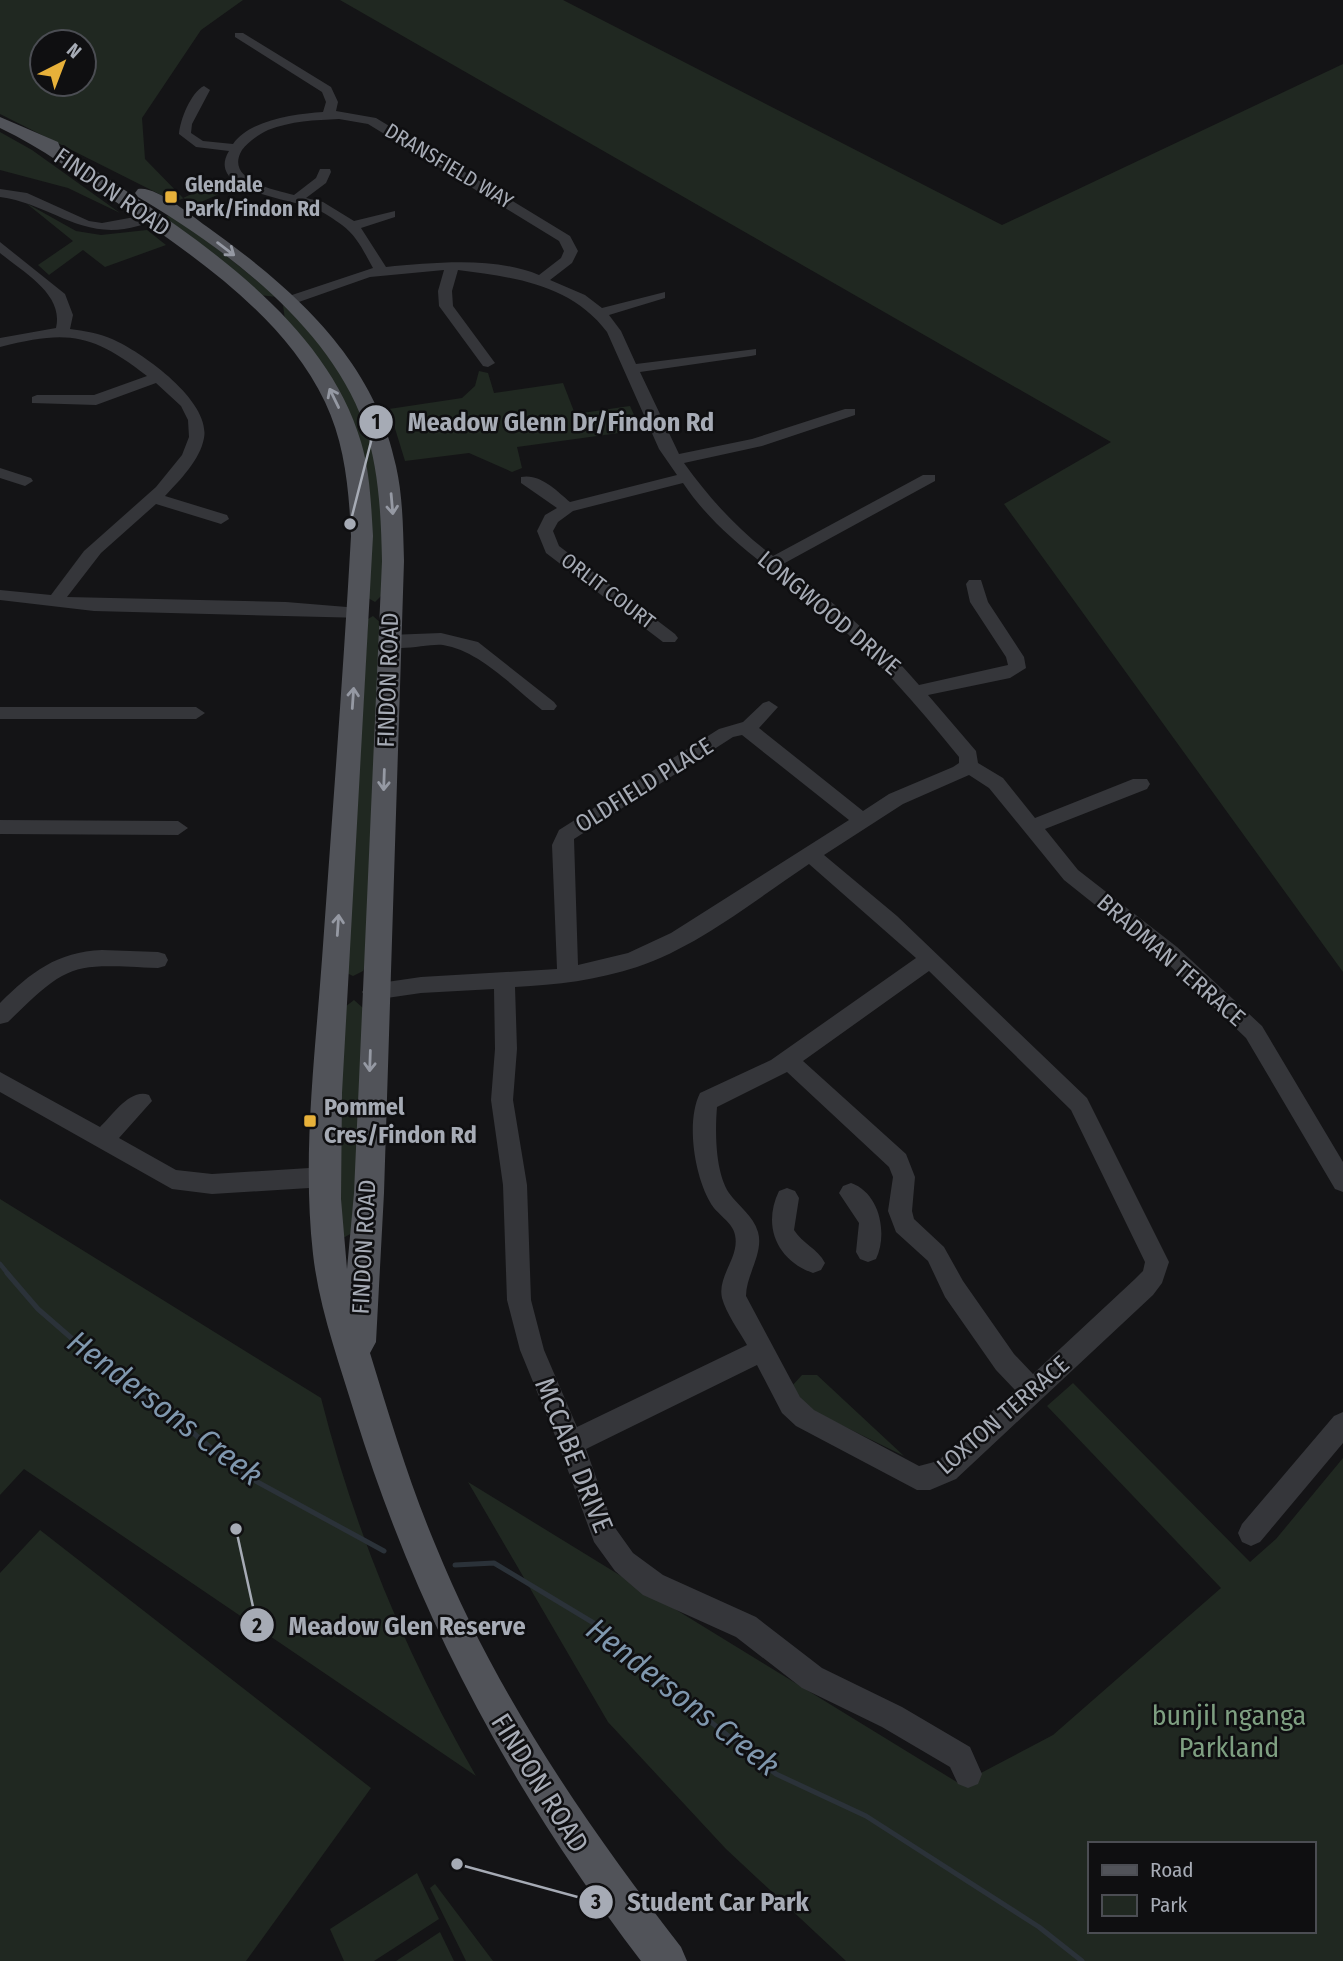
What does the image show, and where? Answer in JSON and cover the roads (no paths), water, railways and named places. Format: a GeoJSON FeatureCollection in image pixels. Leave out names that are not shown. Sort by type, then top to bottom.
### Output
{"type":"FeatureCollection","features":[{"type":"Feature","properties":{"kind":"main road","name":"FINDON ROAD"},"geometry":{"type":"LineString","coordinates":[[0,122],[95,166],[173,210],[284,300],[322,333],[346,366],[364,398],[379,437],[393,511],[366,1226],[360,1285],[365,1393]]}},
{"type":"Feature","properties":{"kind":"main road","name":"FINDON ROAD"},"geometry":{"type":"LineString","coordinates":[[35,138],[152,218],[284,300],[297,340],[317,367],[335,399],[350,438],[362,511],[359,609],[325,1177],[327,1237],[345,1325],[413,1542],[447,1619],[482,1688],[561,1820],[667,1961]]}},
{"type":"Feature","properties":{"kind":"main road"},"geometry":{"type":"LineString","coordinates":[[152,218],[173,210]]}},
{"type":"Feature","properties":{"kind":"main road"},"geometry":{"type":"LineString","coordinates":[[359,609],[390,607]]}},
{"type":"Feature","properties":{"kind":"main road"},"geometry":{"type":"LineString","coordinates":[[338,993],[373,987]]}},
{"type":"Feature","properties":{"kind":"main road"},"geometry":{"type":"LineString","coordinates":[[327,1237],[346,1244],[359,1237],[366,1226]]}},
{"type":"Feature","properties":{"kind":"street"},"geometry":{"type":"LineString","coordinates":[[239,35],[327,90],[332,102],[329,115]]}},
{"type":"Feature","properties":{"kind":"street"},"geometry":{"type":"LineString","coordinates":[[204,90],[186,124],[186,134],[200,144],[236,148],[231,163],[241,180],[263,191],[328,210],[353,226],[366,242],[381,270]]}},
{"type":"Feature","properties":{"kind":"street","name":"DRANSFIELD WAY"},"geometry":{"type":"LineString","coordinates":[[236,148],[247,137],[271,125],[329,115],[362,118],[387,127],[565,239],[571,251],[568,260],[541,280]]}},
{"type":"Feature","properties":{"kind":"street"},"geometry":{"type":"LineString","coordinates":[[297,199],[321,180],[325,172]]}},
{"type":"Feature","properties":{"kind":"street"},"geometry":{"type":"LineString","coordinates":[[0,193],[37,199],[79,224],[91,228],[118,228],[152,218]]}},
{"type":"Feature","properties":{"kind":"street"},"geometry":{"type":"LineString","coordinates":[[353,226],[390,214]]}},
{"type":"Feature","properties":{"kind":"street"},"geometry":{"type":"LineString","coordinates":[[0,246],[60,297],[66,315],[62,332]]}},
{"type":"Feature","properties":{"kind":"street"},"geometry":{"type":"LineString","coordinates":[[452,265],[445,291],[446,306],[488,363]]}},
{"type":"Feature","properties":{"kind":"street","name":"LONGWOOD DRIVE"},"geometry":{"type":"LineString","coordinates":[[284,300],[381,270],[452,265],[509,271],[541,280],[580,298],[600,313],[614,331],[685,478],[726,525],[771,564],[843,619],[918,691],[966,752],[968,766]]}},
{"type":"Feature","properties":{"kind":"street"},"geometry":{"type":"LineString","coordinates":[[600,313],[660,295]]}},
{"type":"Feature","properties":{"kind":"street"},"geometry":{"type":"LineString","coordinates":[[0,343],[30,335],[62,332],[85,334],[109,341],[187,405],[196,419],[198,433],[187,462],[89,555],[56,600]]}},
{"type":"Feature","properties":{"kind":"street"},"geometry":{"type":"LineString","coordinates":[[631,369],[751,352]]}},
{"type":"Feature","properties":{"kind":"street"},"geometry":{"type":"LineString","coordinates":[[37,400],[96,400],[156,378]]}},
{"type":"Feature","properties":{"kind":"street"},"geometry":{"type":"LineString","coordinates":[[674,460],[756,443],[850,412]]}},
{"type":"Feature","properties":{"kind":"street"},"geometry":{"type":"LineString","coordinates":[[0,473],[24,481]]}},
{"type":"Feature","properties":{"kind":"street"},"geometry":{"type":"LineString","coordinates":[[527,480],[543,488],[567,508],[685,478]]}},
{"type":"Feature","properties":{"kind":"street"},"geometry":{"type":"LineString","coordinates":[[771,564],[929,478]]}},
{"type":"Feature","properties":{"kind":"street"},"geometry":{"type":"LineString","coordinates":[[152,497],[220,519]]}},
{"type":"Feature","properties":{"kind":"street","name":"ORLIT COURT"},"geometry":{"type":"LineString","coordinates":[[567,508],[547,524],[545,538],[552,549],[669,638]]}},
{"type":"Feature","properties":{"kind":"street"},"geometry":{"type":"LineString","coordinates":[[918,691],[1004,674],[1017,668],[1015,657],[976,598],[975,584]]}},
{"type":"Feature","properties":{"kind":"street"},"geometry":{"type":"LineString","coordinates":[[1,590],[56,600],[114,606],[359,609]]}},
{"type":"Feature","properties":{"kind":"street"},"geometry":{"type":"LineString","coordinates":[[388,641],[440,639],[472,646],[548,706]]}},
{"type":"Feature","properties":{"kind":"street","name":"OLDFIELD PLACE"},"geometry":{"type":"LineString","coordinates":[[568,976],[562,845],[566,835],[732,730],[747,729],[769,707]]}},
{"type":"Feature","properties":{"kind":"street"},"geometry":{"type":"LineString","coordinates":[[0,713],[196,713]]}},
{"type":"Feature","properties":{"kind":"street"},"geometry":{"type":"LineString","coordinates":[[747,729],[862,820]]}},
{"type":"Feature","properties":{"kind":"street"},"geometry":{"type":"LineString","coordinates":[[373,987],[568,976],[612,967],[657,950],[909,792],[960,772],[968,766]]}},
{"type":"Feature","properties":{"kind":"street","name":"BRADMAN TERRACE"},"geometry":{"type":"LineString","coordinates":[[968,766],[996,783],[1071,875],[1170,953],[1258,1036],[1343,1182]]}},
{"type":"Feature","properties":{"kind":"street"},"geometry":{"type":"LineString","coordinates":[[1031,827],[1141,785]]}},
{"type":"Feature","properties":{"kind":"street"},"geometry":{"type":"LineString","coordinates":[[0,827],[178,828]]}},
{"type":"Feature","properties":{"kind":"street","name":"LOXTON TERRACE"},"geometry":{"type":"LineString","coordinates":[[748,1236],[747,1251],[734,1278],[734,1297],[791,1405],[805,1419],[917,1478],[930,1478],[947,1470],[1151,1280],[1157,1262],[1079,1104],[875,907],[810,854]]}},
{"type":"Feature","properties":{"kind":"street"},"geometry":{"type":"LineString","coordinates":[[0,1016],[43,976],[66,963],[95,959],[158,960]]}},
{"type":"Feature","properties":{"kind":"street"},"geometry":{"type":"LineString","coordinates":[[782,1233],[748,1236],[714,1186],[704,1107],[712,1096],[788,1060],[930,960]]}},
{"type":"Feature","properties":{"kind":"street","name":"MCCABE DRIVE"},"geometry":{"type":"LineString","coordinates":[[504,980],[506,1049],[502,1100],[516,1185],[519,1300],[532,1350],[571,1443],[603,1534],[638,1574],[669,1594],[710,1608],[746,1627],[812,1678],[892,1717],[960,1757],[968,1774]]}},
{"type":"Feature","properties":{"kind":"street"},"geometry":{"type":"LineString","coordinates":[[788,1060],[898,1161],[904,1177],[901,1217],[910,1233],[936,1254],[954,1289],[1005,1362],[1033,1391]]}},
{"type":"Feature","properties":{"kind":"street"},"geometry":{"type":"LineString","coordinates":[[0,1081],[160,1175],[185,1183],[325,1177]]}},
{"type":"Feature","properties":{"kind":"street"},"geometry":{"type":"LineString","coordinates":[[102,1140],[141,1101]]}},
{"type":"Feature","properties":{"kind":"street"},"geometry":{"type":"LineString","coordinates":[[851,1193],[871,1222],[867,1252]]}},
{"type":"Feature","properties":{"kind":"street"},"geometry":{"type":"LineString","coordinates":[[787,1198],[782,1233],[791,1246],[813,1262]]}},
{"type":"Feature","properties":{"kind":"street"},"geometry":{"type":"LineString","coordinates":[[871,1222],[901,1217]]}},
{"type":"Feature","properties":{"kind":"street"},"geometry":{"type":"LineString","coordinates":[[571,1443],[762,1350]]}},
{"type":"Feature","properties":{"kind":"street"},"geometry":{"type":"LineString","coordinates":[[1251,1534],[1343,1424]]}},
{"type":"Feature","properties":{"kind":"waterway","name":"Hendersons Creek"},"geometry":{"type":"LineString","coordinates":[[0,1264],[9,1275]]}},
{"type":"Feature","properties":{"kind":"waterway","name":"Hendersons Creek"},"geometry":{"type":"LineString","coordinates":[[7,1273],[38,1309],[99,1362],[133,1391],[173,1416],[241,1473],[384,1551]]}},
{"type":"Feature","properties":{"kind":"waterway","name":"Hendersons Creek"},"geometry":{"type":"LineString","coordinates":[[455,1565],[494,1563],[607,1631],[667,1687],[776,1774],[866,1816],[1039,1927],[1082,1961]]}},
{"type":"Feature","properties":{"kind":"place","name":"Glendale Park/Findon Rd"},"geometry":{"type":"Point","coordinates":[171,197]}},
{"type":"Feature","properties":{"kind":"place","name":"Meadow Glenn Dr/Findon Rd"},"geometry":{"type":"Point","coordinates":[350,524]}},
{"type":"Feature","properties":{"kind":"place","name":"Pommel Cres/Findon Rd"},"geometry":{"type":"Point","coordinates":[310,1121]}},
{"type":"Feature","properties":{"kind":"place","name":"Meadow Glen Reserve"},"geometry":{"type":"Point","coordinates":[236,1529]}},
{"type":"Feature","properties":{"kind":"place","name":"Student Car Park"},"geometry":{"type":"Point","coordinates":[457,1864]}},
{"type":"Feature","properties":{"kind":"park label","name":"bunjil nganga Parkland"},"geometry":{"type":"Point","coordinates":[1229,1731]}}]}
